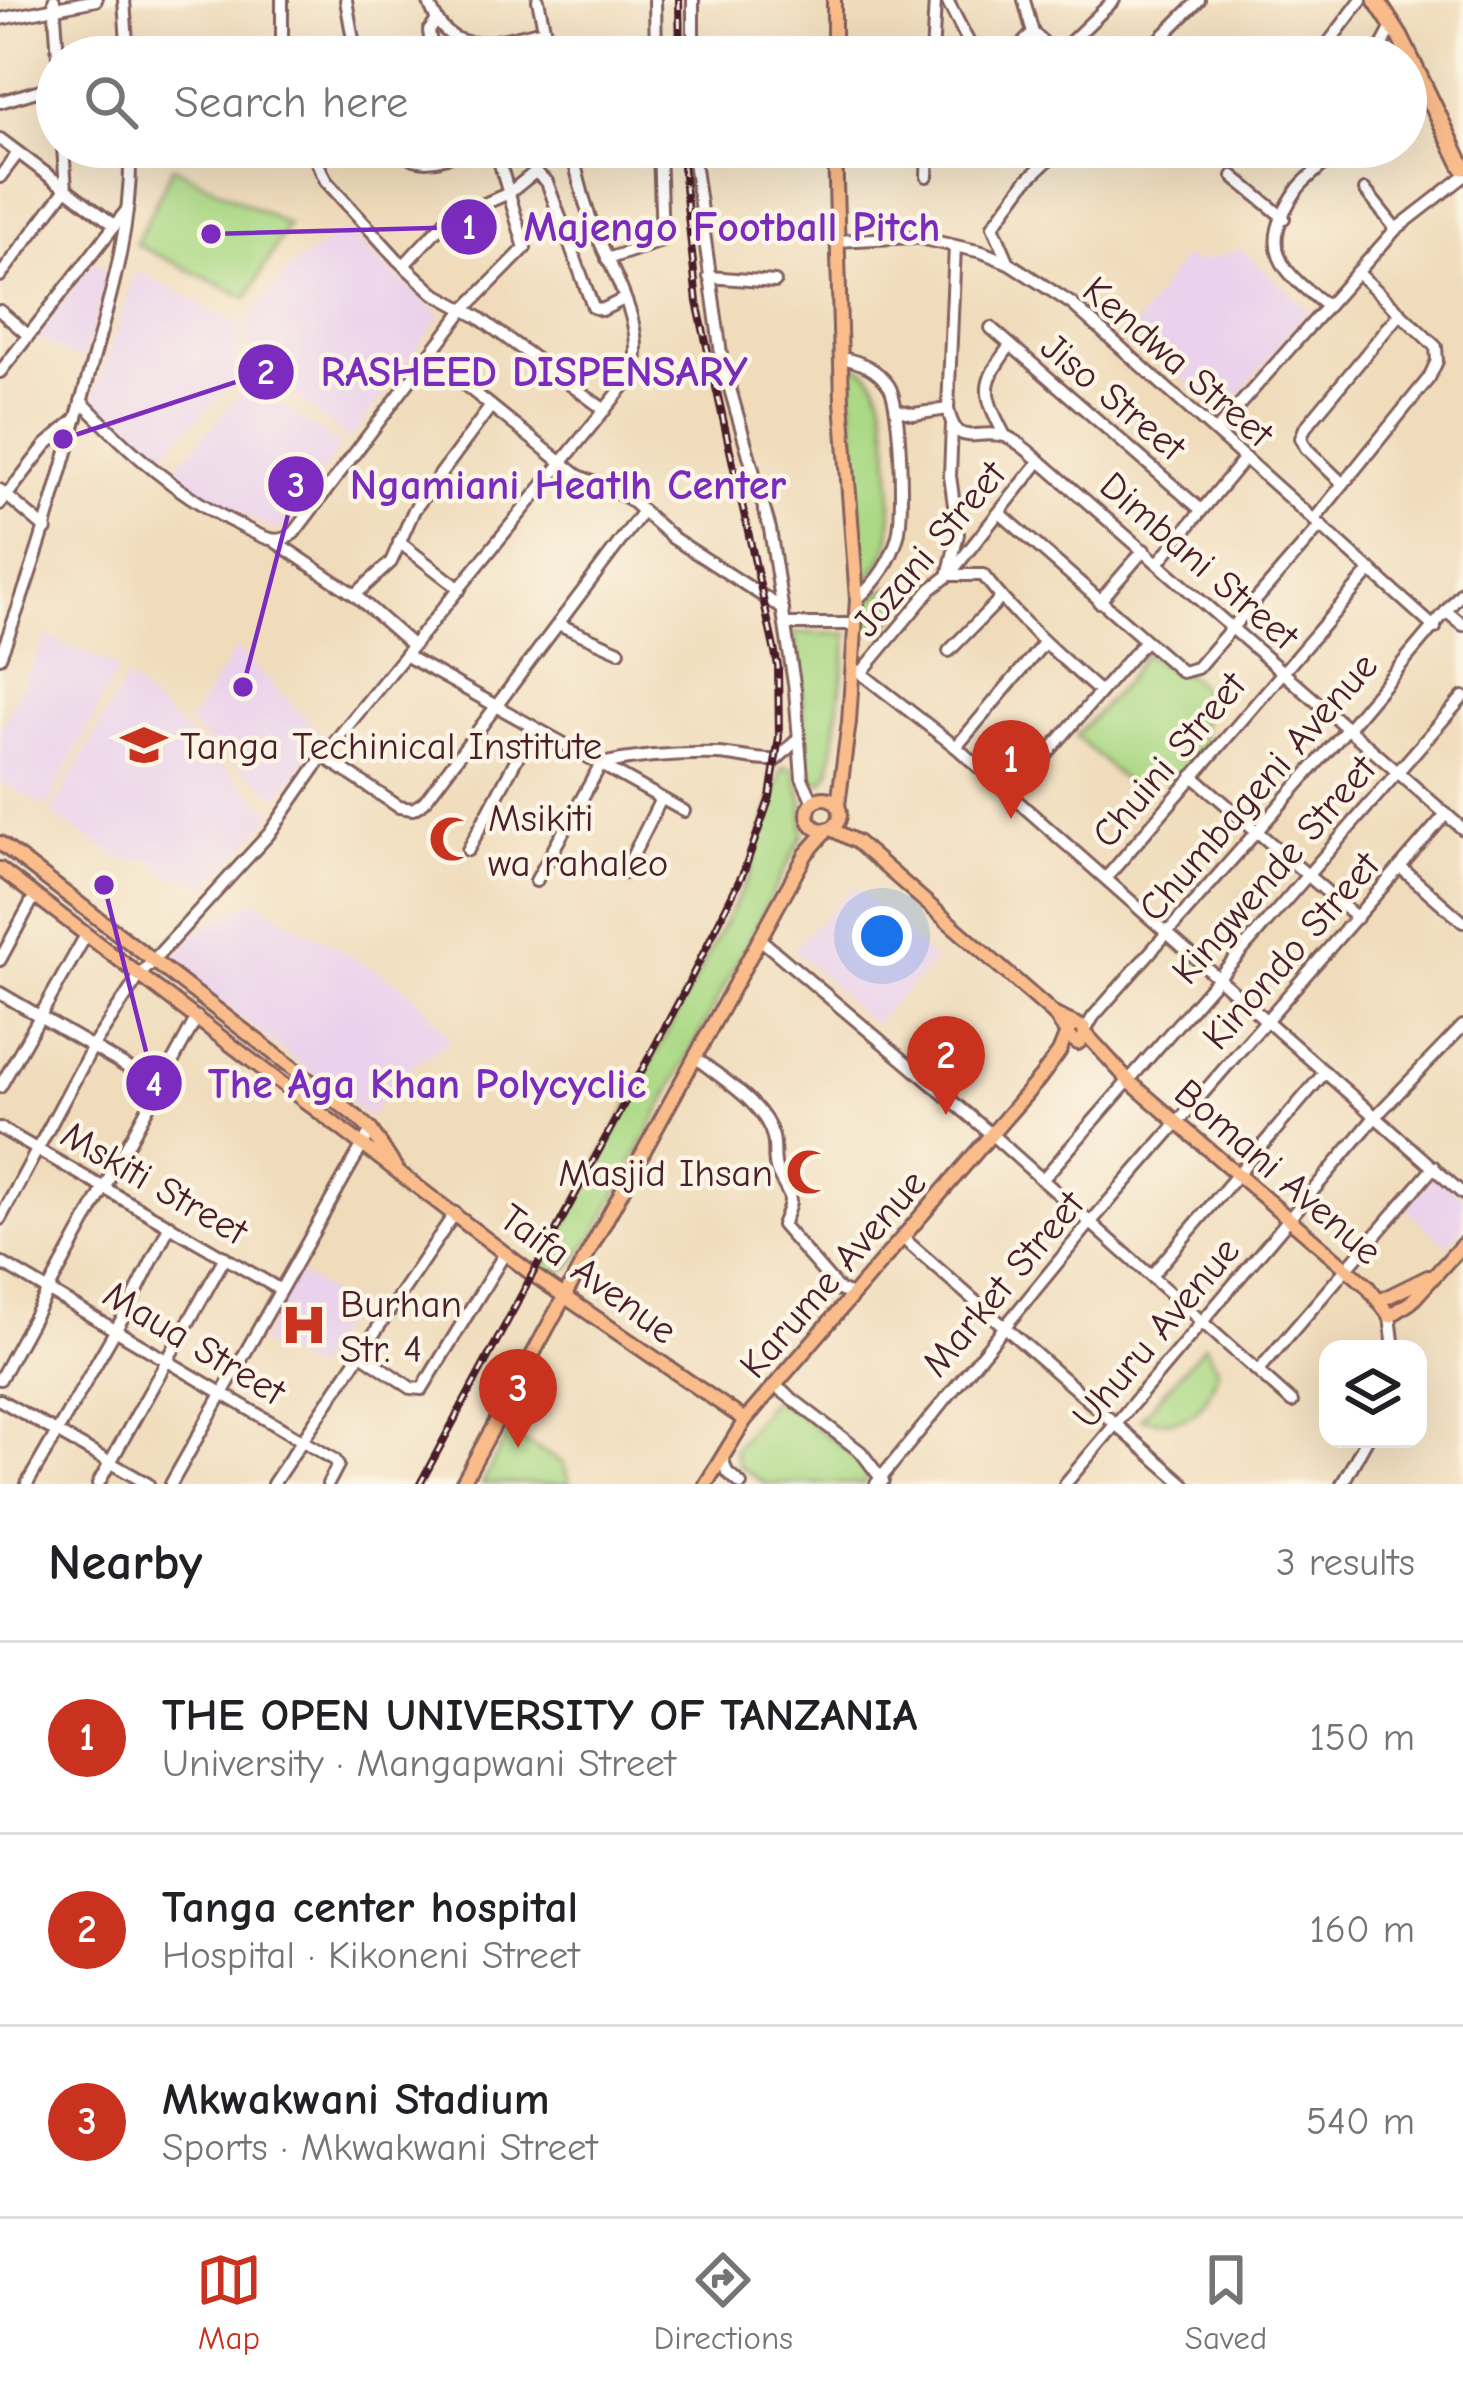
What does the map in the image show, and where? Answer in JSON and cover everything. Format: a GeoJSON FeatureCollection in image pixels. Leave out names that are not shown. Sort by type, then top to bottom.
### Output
{"type":"FeatureCollection","features":[{"type":"Feature","properties":{"kind":"highway"},"geometry":{"type":"LineString","coordinates":[[1427,91],[1463,166]]}},
{"type":"Feature","properties":{"kind":"main road"},"geometry":{"type":"LineString","coordinates":[[834,0],[834,36]]}},
{"type":"Feature","properties":{"kind":"main road"},"geometry":{"type":"LineString","coordinates":[[462,1484],[806,854],[839,810],[857,670],[857,599],[842,401],[835,168]]}},
{"type":"Feature","properties":{"kind":"main road"},"geometry":{"type":"LineString","coordinates":[[806,854],[808,815],[841,769]]}},
{"type":"Feature","properties":{"kind":"main road"},"geometry":{"type":"LineString","coordinates":[[818,800],[839,810],[857,842]]}},
{"type":"Feature","properties":{"kind":"main road"},"geometry":{"type":"LineString","coordinates":[[810,822],[857,842],[1076,1033]]}},
{"type":"Feature","properties":{"kind":"main road","name":"Taifa Avenue"},"geometry":{"type":"LineString","coordinates":[[0,843],[371,1130],[399,1173]]}},
{"type":"Feature","properties":{"kind":"main road","name":"Taifa Avenue"},"geometry":{"type":"LineString","coordinates":[[0,869],[566,1299],[745,1420]]}},
{"type":"Feature","properties":{"kind":"main road","name":"Karume Avenue"},"geometry":{"type":"LineString","coordinates":[[706,1484],[745,1420],[774,1384],[1076,1033]]}},
{"type":"Feature","properties":{"kind":"main road","name":"Bomani Avenue"},"geometry":{"type":"LineString","coordinates":[[1076,1033],[1347,1268],[1381,1300],[1390,1316]]}},
{"type":"Feature","properties":{"kind":"main road"},"geometry":{"type":"LineString","coordinates":[[299,1096],[311,1081]]}},
{"type":"Feature","properties":{"kind":"main road"},"geometry":{"type":"LineString","coordinates":[[1390,1316],[1411,1302],[1463,1244]]}},
{"type":"Feature","properties":{"kind":"main road"},"geometry":{"type":"LineString","coordinates":[[1381,1300],[1434,1274]]}},
{"type":"Feature","properties":{"kind":"street"},"geometry":{"type":"LineString","coordinates":[[1,14],[96,0]]}},
{"type":"Feature","properties":{"kind":"street"},"geometry":{"type":"LineString","coordinates":[[124,0],[127,36]]}},
{"type":"Feature","properties":{"kind":"street"},"geometry":{"type":"LineString","coordinates":[[282,0],[283,36]]}},
{"type":"Feature","properties":{"kind":"street"},"geometry":{"type":"LineString","coordinates":[[346,0],[352,36]]}},
{"type":"Feature","properties":{"kind":"street"},"geometry":{"type":"LineString","coordinates":[[428,0],[435,23],[447,36]]}},
{"type":"Feature","properties":{"kind":"street"},"geometry":{"type":"LineString","coordinates":[[538,0],[545,36]]}},
{"type":"Feature","properties":{"kind":"street"},"geometry":{"type":"LineString","coordinates":[[655,0],[655,36]]}},
{"type":"Feature","properties":{"kind":"street"},"geometry":{"type":"LineString","coordinates":[[692,36],[693,0]]}},
{"type":"Feature","properties":{"kind":"street"},"geometry":{"type":"LineString","coordinates":[[933,36],[935,0]]}},
{"type":"Feature","properties":{"kind":"street"},"geometry":{"type":"LineString","coordinates":[[947,0],[965,36]]}},
{"type":"Feature","properties":{"kind":"street"},"geometry":{"type":"LineString","coordinates":[[1024,0],[1036,36]]}},
{"type":"Feature","properties":{"kind":"street"},"geometry":{"type":"LineString","coordinates":[[1078,36],[1114,0]]}},
{"type":"Feature","properties":{"kind":"street"},"geometry":{"type":"LineString","coordinates":[[1163,36],[1199,0]]}},
{"type":"Feature","properties":{"kind":"street"},"geometry":{"type":"LineString","coordinates":[[1334,36],[1361,0]]}},
{"type":"Feature","properties":{"kind":"street"},"geometry":{"type":"LineString","coordinates":[[55,3],[57,36]]}},
{"type":"Feature","properties":{"kind":"street"},"geometry":{"type":"LineString","coordinates":[[431,36],[435,23]]}},
{"type":"Feature","properties":{"kind":"street"},"geometry":{"type":"LineString","coordinates":[[525,36],[544,30]]}},
{"type":"Feature","properties":{"kind":"street"},"geometry":{"type":"LineString","coordinates":[[1030,36],[1033,33]]}},
{"type":"Feature","properties":{"kind":"street"},"geometry":{"type":"LineString","coordinates":[[0,102],[36,91]]}},
{"type":"Feature","properties":{"kind":"street"},"geometry":{"type":"LineString","coordinates":[[0,139],[36,166]]}},
{"type":"Feature","properties":{"kind":"street"},"geometry":{"type":"LineString","coordinates":[[0,177],[19,153]]}},
{"type":"Feature","properties":{"kind":"street"},"geometry":{"type":"LineString","coordinates":[[39,168],[113,224]]}},
{"type":"Feature","properties":{"kind":"street"},"geometry":{"type":"LineString","coordinates":[[0,276],[66,189],[64,168]]}},
{"type":"Feature","properties":{"kind":"street"},"geometry":{"type":"LineString","coordinates":[[0,656],[46,529],[120,260],[129,168]]}},
{"type":"Feature","properties":{"kind":"street"},"geometry":{"type":"LineString","coordinates":[[320,168],[326,181],[434,293],[478,317],[605,410]]}},
{"type":"Feature","properties":{"kind":"street"},"geometry":{"type":"LineString","coordinates":[[271,540],[284,540],[294,533],[463,311],[525,248],[501,168]]}},
{"type":"Feature","properties":{"kind":"street"},"geometry":{"type":"LineString","coordinates":[[0,1219],[93,1046],[140,975],[269,834],[323,756],[562,464],[635,366],[624,299],[589,215],[577,168]]}},
{"type":"Feature","properties":{"kind":"street"},"geometry":{"type":"LineString","coordinates":[[607,259],[662,241],[659,168]]}},
{"type":"Feature","properties":{"kind":"street"},"geometry":{"type":"LineString","coordinates":[[695,168],[722,362],[770,529],[802,778],[818,800]]}},
{"type":"Feature","properties":{"kind":"street"},"geometry":{"type":"LineString","coordinates":[[927,168],[927,176]]}},
{"type":"Feature","properties":{"kind":"street"},"geometry":{"type":"LineString","coordinates":[[1010,263],[993,226],[1040,168]]}},
{"type":"Feature","properties":{"kind":"street"},"geometry":{"type":"LineString","coordinates":[[1316,168],[1298,188],[1284,218],[1277,260],[1327,306]]}},
{"type":"Feature","properties":{"kind":"street"},"geometry":{"type":"LineString","coordinates":[[404,265],[445,221],[508,193],[535,172],[542,175],[593,307],[602,310],[624,299]]}},
{"type":"Feature","properties":{"kind":"street"},"geometry":{"type":"LineString","coordinates":[[1232,176],[1284,218]]}},
{"type":"Feature","properties":{"kind":"street"},"geometry":{"type":"LineString","coordinates":[[1216,431],[1396,229],[1463,177]]}},
{"type":"Feature","properties":{"kind":"street"},"geometry":{"type":"LineString","coordinates":[[1365,190],[1396,229]]}},
{"type":"Feature","properties":{"kind":"street"},"geometry":{"type":"LineString","coordinates":[[0,372],[128,209]]}},
{"type":"Feature","properties":{"kind":"street","name":"Kendwa Street"},"geometry":{"type":"LineString","coordinates":[[836,241],[915,237],[1010,263],[1072,304],[1435,628]]}},
{"type":"Feature","properties":{"kind":"street"},"geometry":{"type":"LineString","coordinates":[[955,246],[948,409],[958,534],[949,575],[977,572],[1044,643],[1100,692]]}},
{"type":"Feature","properties":{"kind":"street"},"geometry":{"type":"LineString","coordinates":[[1000,513],[1176,669],[1191,673],[1317,522],[1429,379],[1437,361],[1436,347],[1358,272]]}},
{"type":"Feature","properties":{"kind":"street"},"geometry":{"type":"LineString","coordinates":[[709,277],[775,282]]}},
{"type":"Feature","properties":{"kind":"street"},"geometry":{"type":"LineString","coordinates":[[0,311],[28,335]]}},
{"type":"Feature","properties":{"kind":"street"},"geometry":{"type":"LineString","coordinates":[[1343,484],[1301,438],[1400,313]]}},
{"type":"Feature","properties":{"kind":"street","name":"Jiso Street"},"geometry":{"type":"LineString","coordinates":[[991,328],[1200,509]]}},
{"type":"Feature","properties":{"kind":"street"},"geometry":{"type":"LineString","coordinates":[[1005,436],[986,394],[988,376],[1010,347]]}},
{"type":"Feature","properties":{"kind":"street"},"geometry":{"type":"LineString","coordinates":[[429,356],[562,464],[628,498],[673,538],[783,609]]}},
{"type":"Feature","properties":{"kind":"street"},"geometry":{"type":"LineString","coordinates":[[842,358],[863,363],[879,375],[892,390],[898,410],[900,531],[874,585],[857,599]]}},
{"type":"Feature","properties":{"kind":"street"},"geometry":{"type":"LineString","coordinates":[[81,401],[183,495],[206,511],[271,540],[355,595],[409,651],[533,728],[684,811]]}},
{"type":"Feature","properties":{"kind":"street"},"geometry":{"type":"LineString","coordinates":[[355,595],[391,562],[414,511],[491,406]]}},
{"type":"Feature","properties":{"kind":"street"},"geometry":{"type":"LineString","coordinates":[[898,410],[914,414],[948,409]]}},
{"type":"Feature","properties":{"kind":"street"},"geometry":{"type":"LineString","coordinates":[[46,529],[2,496],[46,445],[77,418]]}},
{"type":"Feature","properties":{"kind":"street","name":"Dimbani Street"},"geometry":{"type":"LineString","coordinates":[[952,424],[962,435],[1005,436],[1040,460],[1463,829]]}},
{"type":"Feature","properties":{"kind":"street"},"geometry":{"type":"LineString","coordinates":[[1158,563],[1245,458]]}},
{"type":"Feature","properties":{"kind":"street","name":"Jozani Street"},"geometry":{"type":"LineString","coordinates":[[857,670],[949,575],[1040,460]]}},
{"type":"Feature","properties":{"kind":"street"},"geometry":{"type":"LineString","coordinates":[[323,756],[382,799],[413,808],[424,802],[644,511]]}},
{"type":"Feature","properties":{"kind":"street"},"geometry":{"type":"LineString","coordinates":[[399,542],[460,589]]}},
{"type":"Feature","properties":{"kind":"street"},"geometry":{"type":"LineString","coordinates":[[1099,602],[1144,550]]}},
{"type":"Feature","properties":{"kind":"street","name":"Chuini Street"},"geometry":{"type":"LineString","coordinates":[[1106,878],[1371,570]]}},
{"type":"Feature","properties":{"kind":"street","name":"Chumbageni Avenue"},"geometry":{"type":"LineString","coordinates":[[1076,1033],[1256,833],[1463,591]]}},
{"type":"Feature","properties":{"kind":"street"},"geometry":{"type":"LineString","coordinates":[[949,652],[1000,599]]}},
{"type":"Feature","properties":{"kind":"street"},"geometry":{"type":"LineString","coordinates":[[1447,612],[1463,625]]}},
{"type":"Feature","properties":{"kind":"street"},"geometry":{"type":"LineString","coordinates":[[558,624],[619,651]]}},
{"type":"Feature","properties":{"kind":"street"},"geometry":{"type":"LineString","coordinates":[[785,624],[856,624]]}},
{"type":"Feature","properties":{"kind":"street"},"geometry":{"type":"LineString","coordinates":[[1011,795],[1144,642]]}},
{"type":"Feature","properties":{"kind":"street"},"geometry":{"type":"LineString","coordinates":[[956,747],[1044,643]]}},
{"type":"Feature","properties":{"kind":"street"},"geometry":{"type":"LineString","coordinates":[[857,670],[956,747],[1463,1194]]}},
{"type":"Feature","properties":{"kind":"street","name":"Kingwende Street"},"geometry":{"type":"LineString","coordinates":[[1042,1180],[1463,697]]}},
{"type":"Feature","properties":{"kind":"street"},"geometry":{"type":"LineString","coordinates":[[1449,713],[1463,722]]}},
{"type":"Feature","properties":{"kind":"street"},"geometry":{"type":"LineString","coordinates":[[468,850],[533,728]]}},
{"type":"Feature","properties":{"kind":"street"},"geometry":{"type":"LineString","coordinates":[[536,881],[602,764],[715,754],[776,760],[798,739]]}},
{"type":"Feature","properties":{"kind":"street"},"geometry":{"type":"LineString","coordinates":[[1193,776],[1357,918]]}},
{"type":"Feature","properties":{"kind":"street"},"geometry":{"type":"LineString","coordinates":[[624,874],[661,799]]}},
{"type":"Feature","properties":{"kind":"street","name":"Kinondo Street"},"geometry":{"type":"LineString","coordinates":[[1179,1125],[1446,814]]}},
{"type":"Feature","properties":{"kind":"street"},"geometry":{"type":"LineString","coordinates":[[1400,868],[1463,922]]}},
{"type":"Feature","properties":{"kind":"street"},"geometry":{"type":"LineString","coordinates":[[0,960],[34,897]]}},
{"type":"Feature","properties":{"kind":"street"},"geometry":{"type":"LineString","coordinates":[[0,1087],[86,935]]}},
{"type":"Feature","properties":{"kind":"street"},"geometry":{"type":"LineString","coordinates":[[760,939],[992,1134],[1292,1402]]}},
{"type":"Feature","properties":{"kind":"street"},"geometry":{"type":"LineString","coordinates":[[0,994],[161,1087]]}},
{"type":"Feature","properties":{"kind":"street"},"geometry":{"type":"LineString","coordinates":[[0,1379],[197,1017]]}},
{"type":"Feature","properties":{"kind":"street","name":"Uhuru Avenue"},"geometry":{"type":"LineString","coordinates":[[1065,1484],[1376,1116],[1463,1026]]}},
{"type":"Feature","properties":{"kind":"street"},"geometry":{"type":"LineString","coordinates":[[695,1057],[763,1114],[773,1137],[776,1171],[790,1190],[792,1203],[782,1225],[839,1290],[853,1295]]}},
{"type":"Feature","properties":{"kind":"street"},"geometry":{"type":"LineString","coordinates":[[1151,1276],[1325,1072]]}},
{"type":"Feature","properties":{"kind":"street","name":"Market Street"},"geometry":{"type":"LineString","coordinates":[[881,1482],[1090,1223],[1179,1125]]}},
{"type":"Feature","properties":{"kind":"street","name":"Mskiti Street"},"geometry":{"type":"LineString","coordinates":[[0,1128],[279,1288]]}},
{"type":"Feature","properties":{"kind":"street"},"geometry":{"type":"LineString","coordinates":[[171,1484],[371,1130]]}},
{"type":"Feature","properties":{"kind":"street"},"geometry":{"type":"LineString","coordinates":[[1259,1370],[1434,1167]]}},
{"type":"Feature","properties":{"kind":"street"},"geometry":{"type":"LineString","coordinates":[[273,1484],[455,1213]]}},
{"type":"Feature","properties":{"kind":"street"},"geometry":{"type":"LineString","coordinates":[[27,1484],[170,1225]]}},
{"type":"Feature","properties":{"kind":"street"},"geometry":{"type":"LineString","coordinates":[[903,1238],[1184,1484]]}},
{"type":"Feature","properties":{"kind":"street"},"geometry":{"type":"LineString","coordinates":[[361,1354],[408,1387],[422,1389],[505,1253]]}},
{"type":"Feature","properties":{"kind":"street"},"geometry":{"type":"LineString","coordinates":[[98,1484],[225,1257]]}},
{"type":"Feature","properties":{"kind":"street","name":"Maua Street"},"geometry":{"type":"LineString","coordinates":[[0,1262],[303,1441],[338,1465],[328,1484]]}},
{"type":"Feature","properties":{"kind":"street","name":"Bomani Avenue"},"geometry":{"type":"LineString","coordinates":[[1390,1316],[1393,1340]]}},
{"type":"Feature","properties":{"kind":"street"},"geometry":{"type":"LineString","coordinates":[[774,1384],[861,1452],[881,1482]]}},
{"type":"Feature","properties":{"kind":"street"},"geometry":{"type":"LineString","coordinates":[[0,1400],[148,1484]]}},
{"type":"Feature","properties":{"kind":"street"},"geometry":{"type":"LineString","coordinates":[[1342,1484],[1362,1448]]}},
{"type":"Feature","properties":{"kind":"street"},"geometry":{"type":"LineString","coordinates":[[722,1456],[727,1472],[742,1484]]}},
{"type":"Feature","properties":{"kind":"shaded area"},"geometry":{"type":"Polygon","coordinates":[[[345,231],[441,315],[350,440],[250,362],[245,324],[291,267],[345,231]]]}},
{"type":"Feature","properties":{"kind":"shaded area"},"geometry":{"type":"Polygon","coordinates":[[[1241,249],[1309,310],[1222,414],[1131,332],[1184,256],[1197,263],[1241,249]]]}},
{"type":"Feature","properties":{"kind":"shaded area"},"geometry":{"type":"Polygon","coordinates":[[[93,261],[108,270],[86,357],[72,357],[36,338],[93,261]]]}},
{"type":"Feature","properties":{"kind":"shaded area"},"geometry":{"type":"Polygon","coordinates":[[[136,270],[241,325],[240,377],[161,456],[142,448],[93,401],[136,270]]]}},
{"type":"Feature","properties":{"kind":"shaded area"},"geometry":{"type":"Polygon","coordinates":[[[250,383],[341,446],[279,532],[169,475],[250,383]]]}},
{"type":"Feature","properties":{"kind":"shaded area"},"geometry":{"type":"Polygon","coordinates":[[[46,636],[119,668],[47,807],[0,782],[0,729],[46,636]]]}},
{"type":"Feature","properties":{"kind":"shaded area"},"geometry":{"type":"Polygon","coordinates":[[[236,649],[324,736],[278,797],[187,725],[236,649]]]}},
{"type":"Feature","properties":{"kind":"shaded area","name":"Tanga Techinical Institute"},"geometry":{"type":"Polygon","coordinates":[[[126,678],[274,813],[208,887],[192,876],[176,879],[153,861],[121,859],[51,814],[126,678]]]}},
{"type":"Feature","properties":{"kind":"shaded area"},"geometry":{"type":"Polygon","coordinates":[[[854,886],[935,961],[873,1024],[793,948],[854,886]]]}},
{"type":"Feature","properties":{"kind":"shaded area"},"geometry":{"type":"Polygon","coordinates":[[[254,900],[411,991],[451,1039],[393,1080],[370,1117],[167,962],[193,932],[254,900]]]}},
{"type":"Feature","properties":{"kind":"shaded area"},"geometry":{"type":"Polygon","coordinates":[[[1436,1174],[1463,1197],[1463,1228],[1447,1245],[1405,1208],[1436,1174]]]}},
{"type":"Feature","properties":{"kind":"shaded area","name":"Burhan Str. 4"},"geometry":{"type":"Polygon","coordinates":[[[296,1272],[352,1307],[312,1370],[259,1343],[296,1272]]]}},
{"type":"Feature","properties":{"kind":"green space"},"geometry":{"type":"Polygon","coordinates":[[[173,168],[288,225],[247,298],[136,244],[173,168]]]}},
{"type":"Feature","properties":{"kind":"green space"},"geometry":{"type":"Polygon","coordinates":[[[857,365],[873,378],[881,397],[891,482],[889,542],[870,579],[864,580],[849,366],[857,365]]]}},
{"type":"Feature","properties":{"kind":"green space"},"geometry":{"type":"Polygon","coordinates":[[[908,586],[916,591],[887,627],[865,629],[864,608],[873,597],[908,586]]]}},
{"type":"Feature","properties":{"kind":"green space"},"geometry":{"type":"Polygon","coordinates":[[[794,633],[848,634],[830,771],[823,782],[813,781],[806,763],[803,691],[794,633]]]}},
{"type":"Feature","properties":{"kind":"green space"},"geometry":{"type":"Polygon","coordinates":[[[1144,654],[1196,682],[1209,703],[1201,727],[1205,748],[1174,786],[1149,770],[1137,793],[1076,736],[1144,654]]]}},
{"type":"Feature","properties":{"kind":"green space"},"geometry":{"type":"Polygon","coordinates":[[[783,767],[794,769],[803,801],[803,835],[595,1235],[569,1268],[546,1274],[542,1270],[749,876],[783,767]]]}},
{"type":"Feature","properties":{"kind":"green space"},"geometry":{"type":"Polygon","coordinates":[[[1205,1345],[1218,1370],[1200,1407],[1182,1419],[1141,1418],[1205,1345]]]}},
{"type":"Feature","properties":{"kind":"green space"},"geometry":{"type":"Polygon","coordinates":[[[769,1402],[783,1403],[861,1461],[868,1476],[863,1484],[765,1484],[738,1465],[734,1450],[769,1402]]]}},
{"type":"Feature","properties":{"kind":"green space"},"geometry":{"type":"Polygon","coordinates":[[[508,1433],[563,1463],[570,1484],[482,1484],[508,1433]]]}},
{"type":"Feature","properties":{"kind":"railway"},"geometry":{"type":"LineString","coordinates":[[679,0],[680,36]]}},
{"type":"Feature","properties":{"kind":"railway"},"geometry":{"type":"LineString","coordinates":[[420,1484],[685,990],[744,871],[770,797],[779,737],[778,666],[697,302],[683,168]]}},
{"type":"Feature","properties":{"kind":"place","name":"Majengo Football Pitch"},"geometry":{"type":"Point","coordinates":[211,234]}},
{"type":"Feature","properties":{"kind":"place","name":"RASHEED DISPENSARY"},"geometry":{"type":"Point","coordinates":[63,439]}},
{"type":"Feature","properties":{"kind":"place","name":"Ngamiani Heatlh Center"},"geometry":{"type":"Point","coordinates":[243,687]}},
{"type":"Feature","properties":{"kind":"place","name":"Tanga Techinical Institute"},"geometry":{"type":"Point","coordinates":[144,745]}},
{"type":"Feature","properties":{"kind":"place","name":"THE OPEN UNIVERSITY OF TANZANIA"},"geometry":{"type":"Point","coordinates":[1011,819]}},
{"type":"Feature","properties":{"kind":"place","name":"Msikiti wa rahaleo"},"geometry":{"type":"Point","coordinates":[452,839]}},
{"type":"Feature","properties":{"kind":"place","name":"The Aga Khan Polycyclic"},"geometry":{"type":"Point","coordinates":[104,885]}},
{"type":"Feature","properties":{"kind":"place","name":"Tanga center hospital"},"geometry":{"type":"Point","coordinates":[946,1115]}},
{"type":"Feature","properties":{"kind":"place","name":"Masjid Ihsan"},"geometry":{"type":"Point","coordinates":[809,1172]}},
{"type":"Feature","properties":{"kind":"place","name":"Burhan Str. 4"},"geometry":{"type":"Point","coordinates":[304,1325]}},
{"type":"Feature","properties":{"kind":"place","name":"Mkwakwani Stadium"},"geometry":{"type":"Point","coordinates":[518,1448]}}]}
